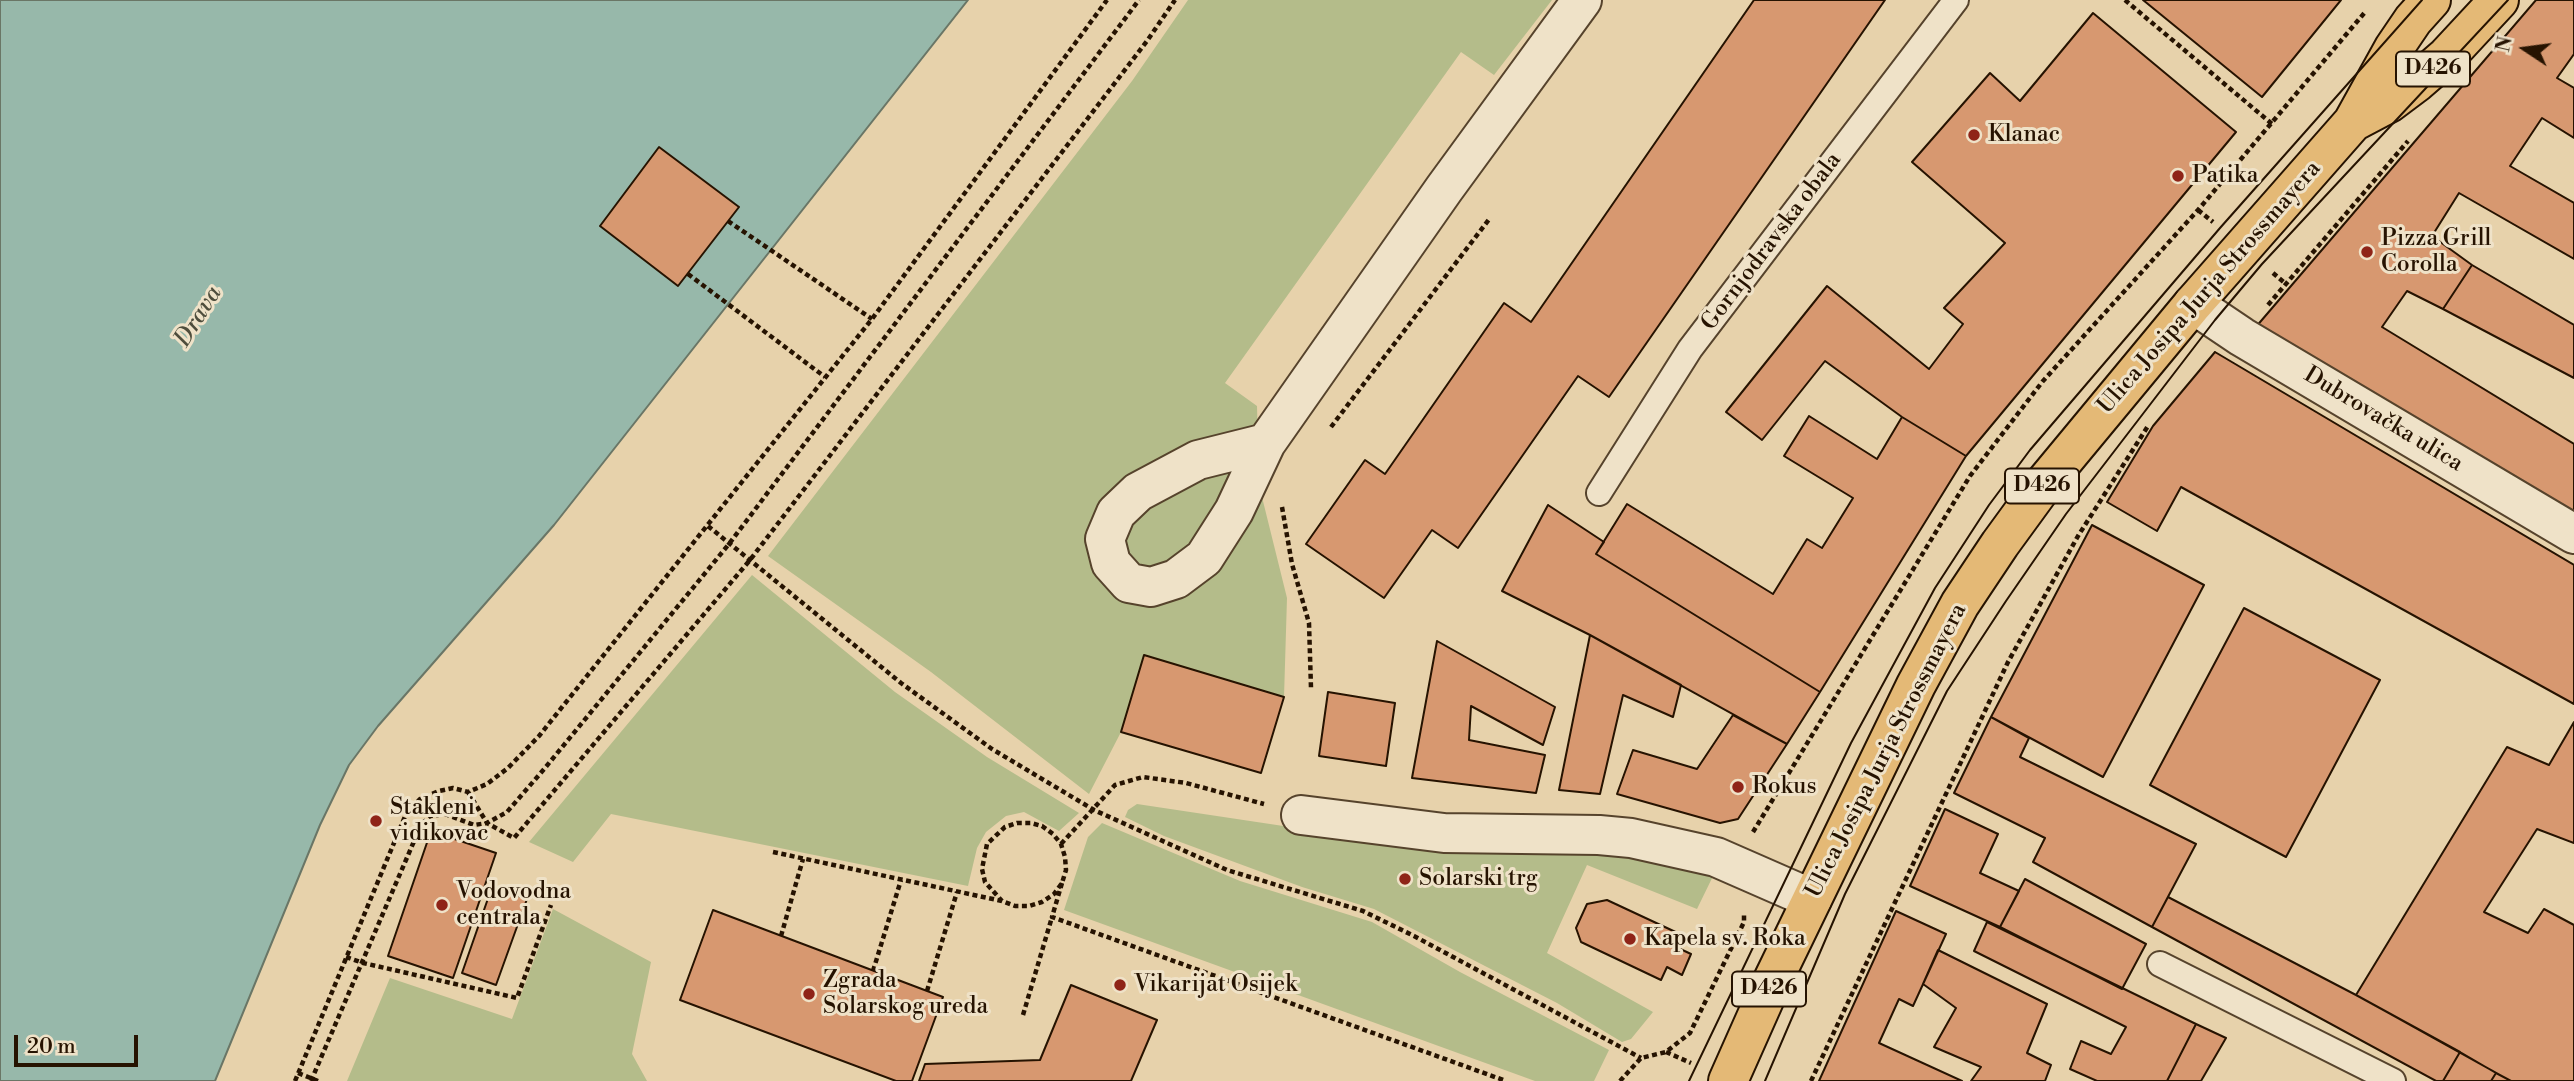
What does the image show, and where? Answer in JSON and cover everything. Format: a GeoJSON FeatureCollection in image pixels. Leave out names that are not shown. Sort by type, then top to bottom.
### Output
{"type":"FeatureCollection","features":[{"type":"Feature","properties":{"kind":"main road","name":"Ulica Josipa Jurja Strossmayera"},"geometry":{"type":"LineString","coordinates":[[1728,1081],[1812,899],[1916,685],[1960,604],[2043,485],[2193,304],[2353,122],[2394,48],[2431,0]]}},
{"type":"Feature","properties":{"kind":"main road","name":"Ulica Josipa Jurja Strossmayera"},"geometry":{"type":"LineString","coordinates":[[2353,122],[2389,103],[2417,82],[2447,56],[2499,0]]}},
{"type":"Feature","properties":{"kind":"street"},"geometry":{"type":"LineString","coordinates":[[1266,443],[1444,189],[1582,0]]}},
{"type":"Feature","properties":{"kind":"street","name":"Dubrovačka ulica"},"geometry":{"type":"LineString","coordinates":[[2193,304],[2242,337],[2574,534]]}},
{"type":"Feature","properties":{"kind":"street"},"geometry":{"type":"LineString","coordinates":[[1301,815],[1444,833],[1620,837],[1716,857],[1740,865],[1812,899]]}},
{"type":"Feature","properties":{"kind":"lane","name":"Gornjodravska obala"},"geometry":{"type":"LineString","coordinates":[[1599,493],[1690,349],[1956,0]]}},
{"type":"Feature","properties":{"kind":"lane"},"geometry":{"type":"LineString","coordinates":[[2160,964],[2393,1081]]}},
{"type":"Feature","properties":{"kind":"path"},"geometry":{"type":"LineString","coordinates":[[295,1081],[406,814],[420,799],[439,790],[453,788],[468,792],[487,784],[508,768],[539,736],[872,319],[1107,0]]}},
{"type":"Feature","properties":{"kind":"path"},"geometry":{"type":"LineString","coordinates":[[298,1073],[314,1080],[421,825],[430,816],[444,814],[474,825],[487,823],[507,811],[545,768],[729,544],[1139,0]]}},
{"type":"Feature","properties":{"kind":"path"},"geometry":{"type":"LineString","coordinates":[[468,792],[487,823],[514,838],[750,560],[1147,41],[1175,0]]}},
{"type":"Feature","properties":{"kind":"path"},"geometry":{"type":"LineString","coordinates":[[2125,0],[2272,124]]}},
{"type":"Feature","properties":{"kind":"path"},"geometry":{"type":"LineString","coordinates":[[1620,1081],[1641,1058],[1666,1052],[1690,1033],[1744,922],[1744,890],[1740,865],[1751,836],[1970,476],[2043,381],[2272,124],[2367,10]]}},
{"type":"Feature","properties":{"kind":"path"},"geometry":{"type":"LineString","coordinates":[[2242,337],[2412,137]]}},
{"type":"Feature","properties":{"kind":"path"},"geometry":{"type":"LineString","coordinates":[[1324,435],[1490,218]]}},
{"type":"Feature","properties":{"kind":"path"},"geometry":{"type":"LineString","coordinates":[[728,221],[872,319]]}},
{"type":"Feature","properties":{"kind":"path"},"geometry":{"type":"LineString","coordinates":[[688,274],[825,377]]}},
{"type":"Feature","properties":{"kind":"path"},"geometry":{"type":"LineString","coordinates":[[1811,1081],[2008,662],[2078,536],[2153,419]]}},
{"type":"Feature","properties":{"kind":"path"},"geometry":{"type":"LineString","coordinates":[[1282,498],[1282,516],[1292,565],[1309,624],[1311,688]]}},
{"type":"Feature","properties":{"kind":"path"},"geometry":{"type":"LineString","coordinates":[[708,526],[901,683],[992,749],[1094,810],[1227,870],[1363,911],[1641,1058]]}},
{"type":"Feature","properties":{"kind":"path"},"geometry":{"type":"LineString","coordinates":[[1061,844],[1115,785],[1143,777],[1186,783],[1301,815]]}},
{"type":"Feature","properties":{"kind":"path"},"geometry":{"type":"LineString","coordinates":[[1002,901],[985,882],[982,869],[987,844],[995,834],[1017,823],[1031,823],[1042,827],[1061,844],[1066,870],[1023,1015]]}},
{"type":"Feature","properties":{"kind":"path"},"geometry":{"type":"LineString","coordinates":[[773,852],[1015,906],[1042,902],[1054,894],[1062,883]]}},
{"type":"Feature","properties":{"kind":"path"},"geometry":{"type":"LineString","coordinates":[[781,936],[803,859]]}},
{"type":"Feature","properties":{"kind":"path"},"geometry":{"type":"LineString","coordinates":[[873,971],[901,880]]}},
{"type":"Feature","properties":{"kind":"path"},"geometry":{"type":"LineString","coordinates":[[927,991],[957,892]]}},
{"type":"Feature","properties":{"kind":"path"},"geometry":{"type":"LineString","coordinates":[[346,957],[517,998],[551,905]]}},
{"type":"Feature","properties":{"kind":"path"},"geometry":{"type":"LineString","coordinates":[[1052,917],[1506,1081]]}},
{"type":"Feature","properties":{"kind":"green space"},"geometry":{"type":"Polygon","coordinates":[[[1188,0],[1552,0],[1494,75],[1461,52],[1225,383],[1257,406],[1259,485],[1287,598],[1284,697],[1144,656],[1121,732],[1089,794],[931,672],[768,556],[1132,81],[1188,0]]]}},
{"type":"Feature","properties":{"kind":"green space"},"geometry":{"type":"Polygon","coordinates":[[[752,575],[895,692],[987,757],[1079,813],[1059,831],[1024,812],[1006,816],[986,832],[977,848],[968,886],[611,814],[573,862],[529,842],[752,575]]]}},
{"type":"Feature","properties":{"kind":"green space"},"geometry":{"type":"Polygon","coordinates":[[[1137,804],[1423,847],[1531,845],[1623,855],[1715,872],[1697,909],[1587,865],[1547,953],[1653,1012],[1631,1039],[1622,1042],[1557,1003],[1374,909],[1302,887],[1164,836],[1125,817],[1128,810],[1137,804]]]}},
{"type":"Feature","properties":{"kind":"green space"},"geometry":{"type":"Polygon","coordinates":[[[1102,823],[1240,881],[1372,922],[1460,972],[1609,1050],[1594,1081],[1535,1081],[1064,910],[1088,837],[1102,823]]]}},
{"type":"Feature","properties":{"kind":"green space"},"geometry":{"type":"Polygon","coordinates":[[[553,909],[651,962],[632,1054],[647,1081],[347,1081],[390,978],[512,1019],[553,909]]]}},
{"type":"Feature","properties":{"kind":"water","name":"Drava"},"geometry":{"type":"Polygon","coordinates":[[[0,0],[968,0],[554,525],[378,726],[349,765],[320,825],[215,1081],[0,1081],[0,0]]]}},
{"type":"Feature","properties":{"kind":"building"},"geometry":{"type":"Polygon","coordinates":[[[1754,0],[1885,0],[1609,397],[1578,376],[1458,548],[1432,530],[1384,598],[1306,544],[1365,460],[1385,474],[1504,303],[1531,322],[1754,0]]]}},
{"type":"Feature","properties":{"kind":"building"},"geometry":{"type":"Polygon","coordinates":[[[2143,0],[2341,0],[2262,97],[2143,0]]]}},
{"type":"Feature","properties":{"kind":"building"},"geometry":{"type":"Polygon","coordinates":[[[2536,0],[2574,0],[2574,54],[2557,78],[2574,88],[2574,138],[2542,118],[2510,166],[2574,203],[2574,259],[2459,193],[2432,236],[2472,265],[2443,309],[2407,291],[2382,327],[2574,444],[2574,517],[2255,328],[2536,0]]]}},
{"type":"Feature","properties":{"kind":"building"},"geometry":{"type":"Polygon","coordinates":[[[2093,13],[2236,132],[1966,456],[1902,417],[1825,361],[1762,440],[1726,412],[1827,286],[1929,369],[1963,324],[1944,308],[2005,243],[1912,162],[1990,73],[2020,101],[2093,13]]]}},
{"type":"Feature","properties":{"kind":"building"},"geometry":{"type":"Polygon","coordinates":[[[659,147],[739,207],[678,286],[600,226],[659,147]]]}},
{"type":"Feature","properties":{"kind":"building"},"geometry":{"type":"Polygon","coordinates":[[[2472,265],[2574,325],[2574,378],[2443,309],[2472,265]]]}},
{"type":"Feature","properties":{"kind":"building"},"geometry":{"type":"Polygon","coordinates":[[[2215,352],[2574,565],[2574,704],[2181,487],[2157,531],[2107,502],[2153,426],[2215,352]]]}},
{"type":"Feature","properties":{"kind":"building"},"geometry":{"type":"Polygon","coordinates":[[[1809,416],[1877,459],[1902,417],[1966,456],[1820,692],[1596,554],[1627,504],[1773,594],[1807,539],[1822,548],[1853,498],[1784,456],[1809,416]]]}},
{"type":"Feature","properties":{"kind":"building"},"geometry":{"type":"Polygon","coordinates":[[[1548,505],[1604,542],[1596,554],[1820,692],[1787,744],[1590,635],[1502,591],[1548,505]]]}},
{"type":"Feature","properties":{"kind":"building"},"geometry":{"type":"Polygon","coordinates":[[[2092,525],[2204,585],[2103,777],[1991,717],[2092,525]]]}},
{"type":"Feature","properties":{"kind":"building"},"geometry":{"type":"Polygon","coordinates":[[[2244,608],[2380,680],[2286,857],[2150,785],[2244,608]]]}},
{"type":"Feature","properties":{"kind":"building"},"geometry":{"type":"Polygon","coordinates":[[[1590,635],[1681,685],[1673,717],[1623,695],[1600,794],[1559,790],[1590,635]]]}},
{"type":"Feature","properties":{"kind":"building"},"geometry":{"type":"Polygon","coordinates":[[[1437,641],[1555,707],[1543,745],[1471,706],[1469,740],[1545,755],[1536,793],[1412,778],[1437,641]]]}},
{"type":"Feature","properties":{"kind":"building"},"geometry":{"type":"Polygon","coordinates":[[[1144,655],[1284,697],[1261,773],[1121,732],[1144,655]]]}},
{"type":"Feature","properties":{"kind":"building"},"geometry":{"type":"Polygon","coordinates":[[[1328,692],[1395,703],[1386,766],[1319,756],[1328,692]]]}},
{"type":"Feature","properties":{"kind":"building"},"geometry":{"type":"Polygon","coordinates":[[[1733,715],[1787,744],[1738,819],[1720,823],[1617,794],[1633,750],[1697,769],[1733,715]]]}},
{"type":"Feature","properties":{"kind":"building"},"geometry":{"type":"Polygon","coordinates":[[[1991,717],[2029,738],[2020,757],[2196,844],[2152,927],[2033,862],[2045,838],[1954,793],[1991,717]]]}},
{"type":"Feature","properties":{"kind":"building"},"geometry":{"type":"Polygon","coordinates":[[[2574,722],[2574,843],[2537,829],[2484,912],[2528,933],[2544,909],[2574,925],[2574,1081],[2511,1081],[2356,995],[2507,747],[2549,765],[2574,722]]]}},
{"type":"Feature","properties":{"kind":"building"},"geometry":{"type":"Polygon","coordinates":[[[1945,809],[1998,834],[1980,873],[2019,891],[2000,927],[1910,886],[1945,809]]]}},
{"type":"Feature","properties":{"kind":"building","name":"Vodovodna centrala"},"geometry":{"type":"Polygon","coordinates":[[[431,831],[496,853],[453,978],[388,956],[431,831]]]}},
{"type":"Feature","properties":{"kind":"building"},"geometry":{"type":"Polygon","coordinates":[[[2025,879],[2146,944],[2122,989],[2000,927],[2025,879]]]}},
{"type":"Feature","properties":{"kind":"building"},"geometry":{"type":"Polygon","coordinates":[[[492,887],[527,899],[496,985],[462,973],[492,887]]]}},
{"type":"Feature","properties":{"kind":"building"},"geometry":{"type":"Polygon","coordinates":[[[2168,897],[2460,1052],[2443,1081],[2436,1081],[2152,927],[2168,897]]]}},
{"type":"Feature","properties":{"kind":"building","name":"Kapela sv. Roka"},"geometry":{"type":"Polygon","coordinates":[[[1607,900],[1682,935],[1676,947],[1691,954],[1682,975],[1667,967],[1661,980],[1581,942],[1576,928],[1587,904],[1607,900]]]}},
{"type":"Feature","properties":{"kind":"building","name":"Zgrada Solarskog ureda"},"geometry":{"type":"Polygon","coordinates":[[[713,910],[943,997],[912,1081],[896,1081],[680,1000],[713,910]]]}},
{"type":"Feature","properties":{"kind":"building"},"geometry":{"type":"Polygon","coordinates":[[[1896,911],[1946,934],[1913,1006],[1899,999],[1879,1043],[1962,1081],[1819,1081],[1896,911]]]}},
{"type":"Feature","properties":{"kind":"building"},"geometry":{"type":"Polygon","coordinates":[[[1987,922],[2196,1024],[2167,1081],[2097,1081],[2070,1069],[2081,1041],[2111,1054],[2126,1027],[1974,951],[1987,922]]]}},
{"type":"Feature","properties":{"kind":"building"},"geometry":{"type":"Polygon","coordinates":[[[1938,950],[2047,1004],[2027,1053],[2051,1065],[2045,1081],[1971,1081],[1981,1067],[1934,1047],[1956,1008],[1923,984],[1938,950]]]}},
{"type":"Feature","properties":{"kind":"building"},"geometry":{"type":"Polygon","coordinates":[[[1071,985],[1157,1020],[1131,1081],[919,1081],[925,1064],[1040,1060],[1071,985]]]}},
{"type":"Feature","properties":{"kind":"building"},"geometry":{"type":"Polygon","coordinates":[[[2196,1024],[2226,1038],[2201,1081],[2167,1081],[2196,1024]]]}},
{"type":"Feature","properties":{"kind":"building"},"geometry":{"type":"Polygon","coordinates":[[[2460,1052],[2496,1073],[2491,1081],[2443,1081],[2460,1052]]]}},
{"type":"Feature","properties":{"kind":"building"},"geometry":{"type":"Polygon","coordinates":[[[2496,1073],[2511,1081],[2491,1081],[2496,1073]]]}},
{"type":"Feature","properties":{"kind":"tram line"},"geometry":{"type":"LineString","coordinates":[[1689,1081],[1851,743],[1935,588],[1989,505],[2030,450],[2220,228],[2422,0]]}},
{"type":"Feature","properties":{"kind":"tram line"},"geometry":{"type":"LineString","coordinates":[[1765,1081],[1845,894],[1947,691],[2006,601],[2066,514],[2215,320],[2262,264],[2508,0]]}},
{"type":"Feature","properties":{"kind":"place","name":"Klanac"},"geometry":{"type":"Point","coordinates":[1974,135]}},
{"type":"Feature","properties":{"kind":"place","name":"Patika"},"geometry":{"type":"Point","coordinates":[2178,176]}},
{"type":"Feature","properties":{"kind":"place","name":"Pizza Grill Corolla"},"geometry":{"type":"Point","coordinates":[2367,252]}},
{"type":"Feature","properties":{"kind":"place","name":"Rokus"},"geometry":{"type":"Point","coordinates":[1738,787]}},
{"type":"Feature","properties":{"kind":"place","name":"Stakleni vidikovac"},"geometry":{"type":"Point","coordinates":[376,821]}},
{"type":"Feature","properties":{"kind":"place","name":"Solarski trg"},"geometry":{"type":"Point","coordinates":[1405,879]}},
{"type":"Feature","properties":{"kind":"place","name":"Vodovodna centrala"},"geometry":{"type":"Point","coordinates":[442,905]}},
{"type":"Feature","properties":{"kind":"place","name":"Kapela sv. Roka"},"geometry":{"type":"Point","coordinates":[1630,939]}},
{"type":"Feature","properties":{"kind":"place","name":"Vikarijat Osijek"},"geometry":{"type":"Point","coordinates":[1120,985]}},
{"type":"Feature","properties":{"kind":"place","name":"Zgrada Solarskog ureda"},"geometry":{"type":"Point","coordinates":[809,994]}}]}
